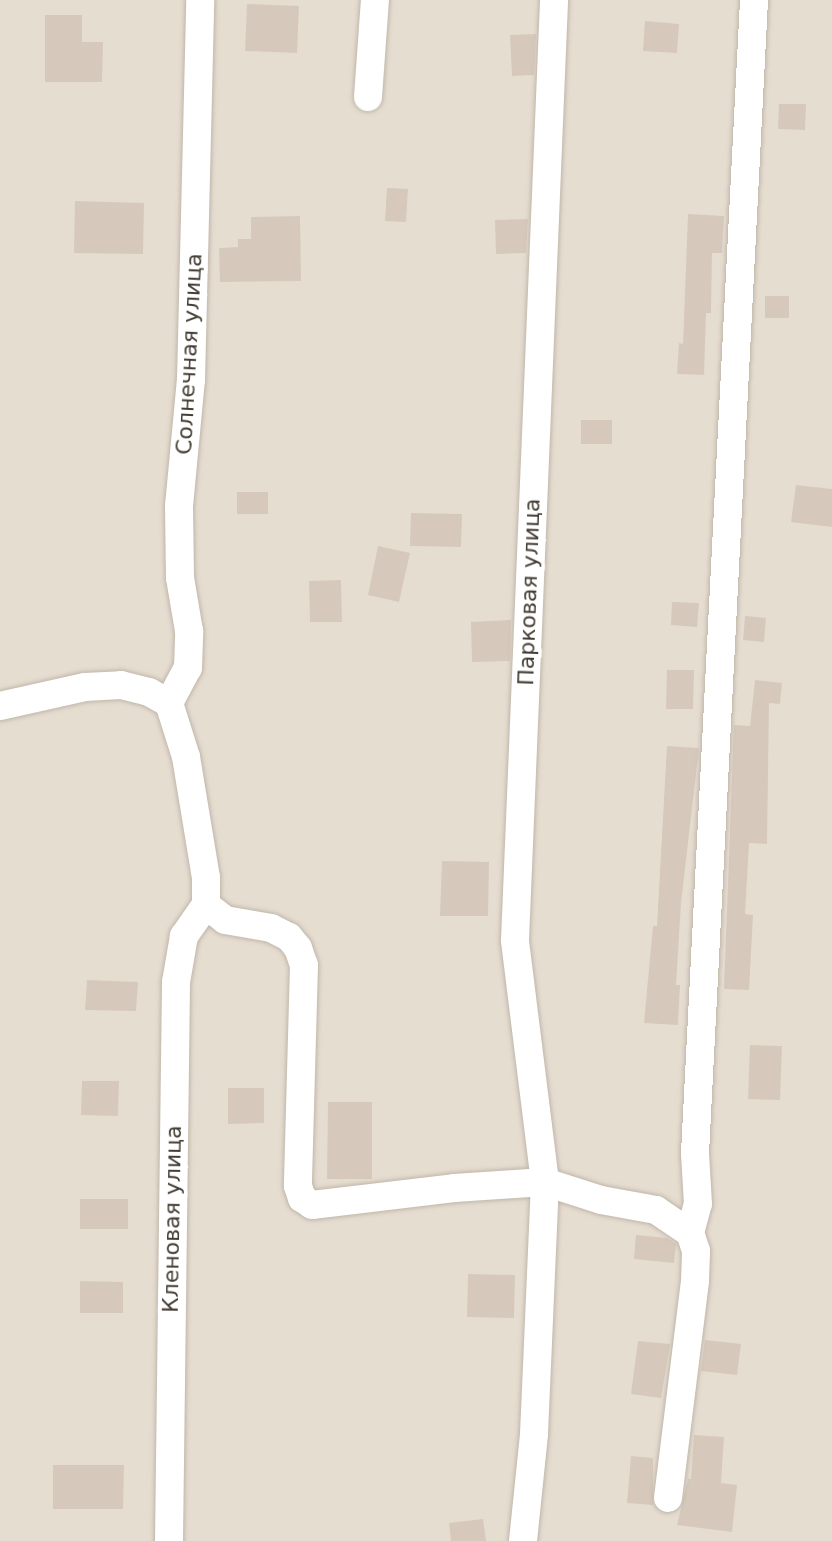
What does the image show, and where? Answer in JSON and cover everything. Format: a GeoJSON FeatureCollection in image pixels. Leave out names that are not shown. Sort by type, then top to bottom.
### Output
{"type":"FeatureCollection","features":[{"type":"Feature","properties":{"kind":"street","name":"Солнечная улица"},"geometry":{"type":"LineString","coordinates":[[169,703],[188,668],[189,631],[180,578],[179,506],[191,380],[200,0]]}},
{"type":"Feature","properties":{"kind":"street"},"geometry":{"type":"LineString","coordinates":[[368,97],[375,0]]}},
{"type":"Feature","properties":{"kind":"street","name":"Парковая улица"},"geometry":{"type":"LineString","coordinates":[[523,1541],[534,1434],[545,1182],[515,940],[554,0]]}},
{"type":"Feature","properties":{"kind":"street"},"geometry":{"type":"LineString","coordinates":[[668,1498],[695,1281],[696,1251],[690,1233],[698,1204],[695,1153],[754,0]]}},
{"type":"Feature","properties":{"kind":"street"},"geometry":{"type":"LineString","coordinates":[[0,706],[85,687],[121,685],[149,692],[169,703],[186,757],[206,878],[206,905],[225,920],[271,928],[289,937],[304,965],[298,1186],[302,1198],[312,1205],[454,1188],[545,1182],[601,1200],[656,1210],[690,1233]]}},
{"type":"Feature","properties":{"kind":"street","name":"Кленовая улица"},"geometry":{"type":"LineString","coordinates":[[169,1541],[176,982],[178,955],[184,936],[206,905]]}},
{"type":"Feature","properties":{"kind":"shaded area"},"geometry":{"type":"Polygon","coordinates":[[[0,0],[832,0],[832,1541],[0,1541],[0,0]]]}},
{"type":"Feature","properties":{"kind":"building"},"geometry":{"type":"Polygon","coordinates":[[[247,4],[299,6],[297,53],[245,51],[247,4]]]}},
{"type":"Feature","properties":{"kind":"building"},"geometry":{"type":"Polygon","coordinates":[[[45,15],[82,15],[82,42],[103,42],[102,82],[45,82],[45,15]]]}},
{"type":"Feature","properties":{"kind":"building"},"geometry":{"type":"Polygon","coordinates":[[[645,21],[679,24],[677,53],[643,51],[645,21]]]}},
{"type":"Feature","properties":{"kind":"building"},"geometry":{"type":"Polygon","coordinates":[[[536,34],[534,75],[512,76],[510,35],[536,34]]]}},
{"type":"Feature","properties":{"kind":"building"},"geometry":{"type":"Polygon","coordinates":[[[779,104],[806,104],[805,130],[778,129],[779,104]]]}},
{"type":"Feature","properties":{"kind":"building"},"geometry":{"type":"Polygon","coordinates":[[[387,188],[408,189],[406,222],[385,221],[387,188]]]}},
{"type":"Feature","properties":{"kind":"building"},"geometry":{"type":"Polygon","coordinates":[[[75,201],[144,203],[143,254],[74,253],[75,201]]]}},
{"type":"Feature","properties":{"kind":"building"},"geometry":{"type":"Polygon","coordinates":[[[688,214],[724,216],[722,253],[712,253],[711,313],[706,313],[704,375],[677,374],[679,343],[683,344],[688,214]]]}},
{"type":"Feature","properties":{"kind":"building"},"geometry":{"type":"Polygon","coordinates":[[[300,216],[301,281],[220,282],[219,248],[238,247],[238,239],[251,239],[251,217],[300,216]]]}},
{"type":"Feature","properties":{"kind":"building"},"geometry":{"type":"Polygon","coordinates":[[[528,219],[526,253],[496,254],[495,220],[528,219]]]}},
{"type":"Feature","properties":{"kind":"building"},"geometry":{"type":"Polygon","coordinates":[[[765,296],[789,296],[789,318],[765,318],[765,296]]]}},
{"type":"Feature","properties":{"kind":"building"},"geometry":{"type":"Polygon","coordinates":[[[581,420],[612,420],[612,444],[581,444],[581,420]]]}},
{"type":"Feature","properties":{"kind":"building"},"geometry":{"type":"Polygon","coordinates":[[[796,485],[832,489],[832,527],[791,522],[796,485]]]}},
{"type":"Feature","properties":{"kind":"building"},"geometry":{"type":"Polygon","coordinates":[[[237,492],[268,492],[268,514],[237,514],[237,492]]]}},
{"type":"Feature","properties":{"kind":"building"},"geometry":{"type":"Polygon","coordinates":[[[411,513],[462,514],[461,547],[410,546],[411,513]]]}},
{"type":"Feature","properties":{"kind":"building"},"geometry":{"type":"Polygon","coordinates":[[[378,546],[410,553],[399,602],[368,595],[378,546]]]}},
{"type":"Feature","properties":{"kind":"building"},"geometry":{"type":"Polygon","coordinates":[[[341,580],[342,622],[310,622],[309,581],[341,580]]]}},
{"type":"Feature","properties":{"kind":"building"},"geometry":{"type":"Polygon","coordinates":[[[672,602],[699,603],[697,627],[671,625],[672,602]]]}},
{"type":"Feature","properties":{"kind":"building"},"geometry":{"type":"Polygon","coordinates":[[[745,616],[766,618],[764,642],[743,640],[745,616]]]}},
{"type":"Feature","properties":{"kind":"building"},"geometry":{"type":"Polygon","coordinates":[[[511,620],[510,661],[472,662],[471,622],[511,620]]]}},
{"type":"Feature","properties":{"kind":"building"},"geometry":{"type":"Polygon","coordinates":[[[667,670],[694,670],[693,709],[666,709],[667,670]]]}},
{"type":"Feature","properties":{"kind":"building"},"geometry":{"type":"Polygon","coordinates":[[[755,680],[782,683],[780,704],[769,703],[767,844],[749,843],[745,914],[753,915],[749,990],[724,989],[734,725],[750,726],[755,680]]]}},
{"type":"Feature","properties":{"kind":"building"},"geometry":{"type":"Polygon","coordinates":[[[667,746],[699,748],[681,903],[676,985],[680,985],[678,1025],[644,1023],[653,926],[657,926],[667,746]]]}},
{"type":"Feature","properties":{"kind":"building"},"geometry":{"type":"Polygon","coordinates":[[[442,861],[489,862],[488,916],[440,916],[442,861]]]}},
{"type":"Feature","properties":{"kind":"building"},"geometry":{"type":"Polygon","coordinates":[[[87,980],[138,982],[136,1011],[85,1010],[87,980]]]}},
{"type":"Feature","properties":{"kind":"building"},"geometry":{"type":"Polygon","coordinates":[[[750,1045],[782,1046],[780,1100],[748,1099],[750,1045]]]}},
{"type":"Feature","properties":{"kind":"building"},"geometry":{"type":"Polygon","coordinates":[[[82,1081],[119,1081],[118,1116],[81,1115],[82,1081]]]}},
{"type":"Feature","properties":{"kind":"building"},"geometry":{"type":"Polygon","coordinates":[[[228,1088],[264,1088],[264,1123],[228,1124],[228,1088]]]}},
{"type":"Feature","properties":{"kind":"building"},"geometry":{"type":"Polygon","coordinates":[[[328,1102],[372,1102],[372,1179],[327,1179],[328,1102]]]}},
{"type":"Feature","properties":{"kind":"building"},"geometry":{"type":"Polygon","coordinates":[[[80,1199],[128,1199],[128,1229],[80,1229],[80,1199]]]}},
{"type":"Feature","properties":{"kind":"building"},"geometry":{"type":"Polygon","coordinates":[[[636,1235],[667,1238],[676,1244],[674,1263],[634,1259],[636,1235]]]}},
{"type":"Feature","properties":{"kind":"building"},"geometry":{"type":"Polygon","coordinates":[[[468,1274],[515,1275],[514,1318],[467,1317],[468,1274]]]}},
{"type":"Feature","properties":{"kind":"building"},"geometry":{"type":"Polygon","coordinates":[[[80,1281],[123,1282],[123,1313],[80,1313],[80,1281]]]}},
{"type":"Feature","properties":{"kind":"building"},"geometry":{"type":"Polygon","coordinates":[[[705,1340],[741,1344],[737,1375],[701,1371],[705,1340]]]}},
{"type":"Feature","properties":{"kind":"building"},"geometry":{"type":"Polygon","coordinates":[[[638,1341],[670,1344],[661,1398],[631,1394],[638,1341]]]}},
{"type":"Feature","properties":{"kind":"building"},"geometry":{"type":"Polygon","coordinates":[[[694,1435],[724,1437],[721,1483],[737,1485],[732,1532],[677,1525],[688,1479],[691,1479],[694,1435]]]}},
{"type":"Feature","properties":{"kind":"building"},"geometry":{"type":"Polygon","coordinates":[[[631,1456],[653,1458],[653,1505],[627,1503],[631,1456]]]}},
{"type":"Feature","properties":{"kind":"building"},"geometry":{"type":"Polygon","coordinates":[[[53,1465],[124,1465],[123,1509],[53,1509],[53,1465]]]}},
{"type":"Feature","properties":{"kind":"building"},"geometry":{"type":"Polygon","coordinates":[[[483,1519],[486,1541],[451,1541],[449,1523],[483,1519]]]}}]}
